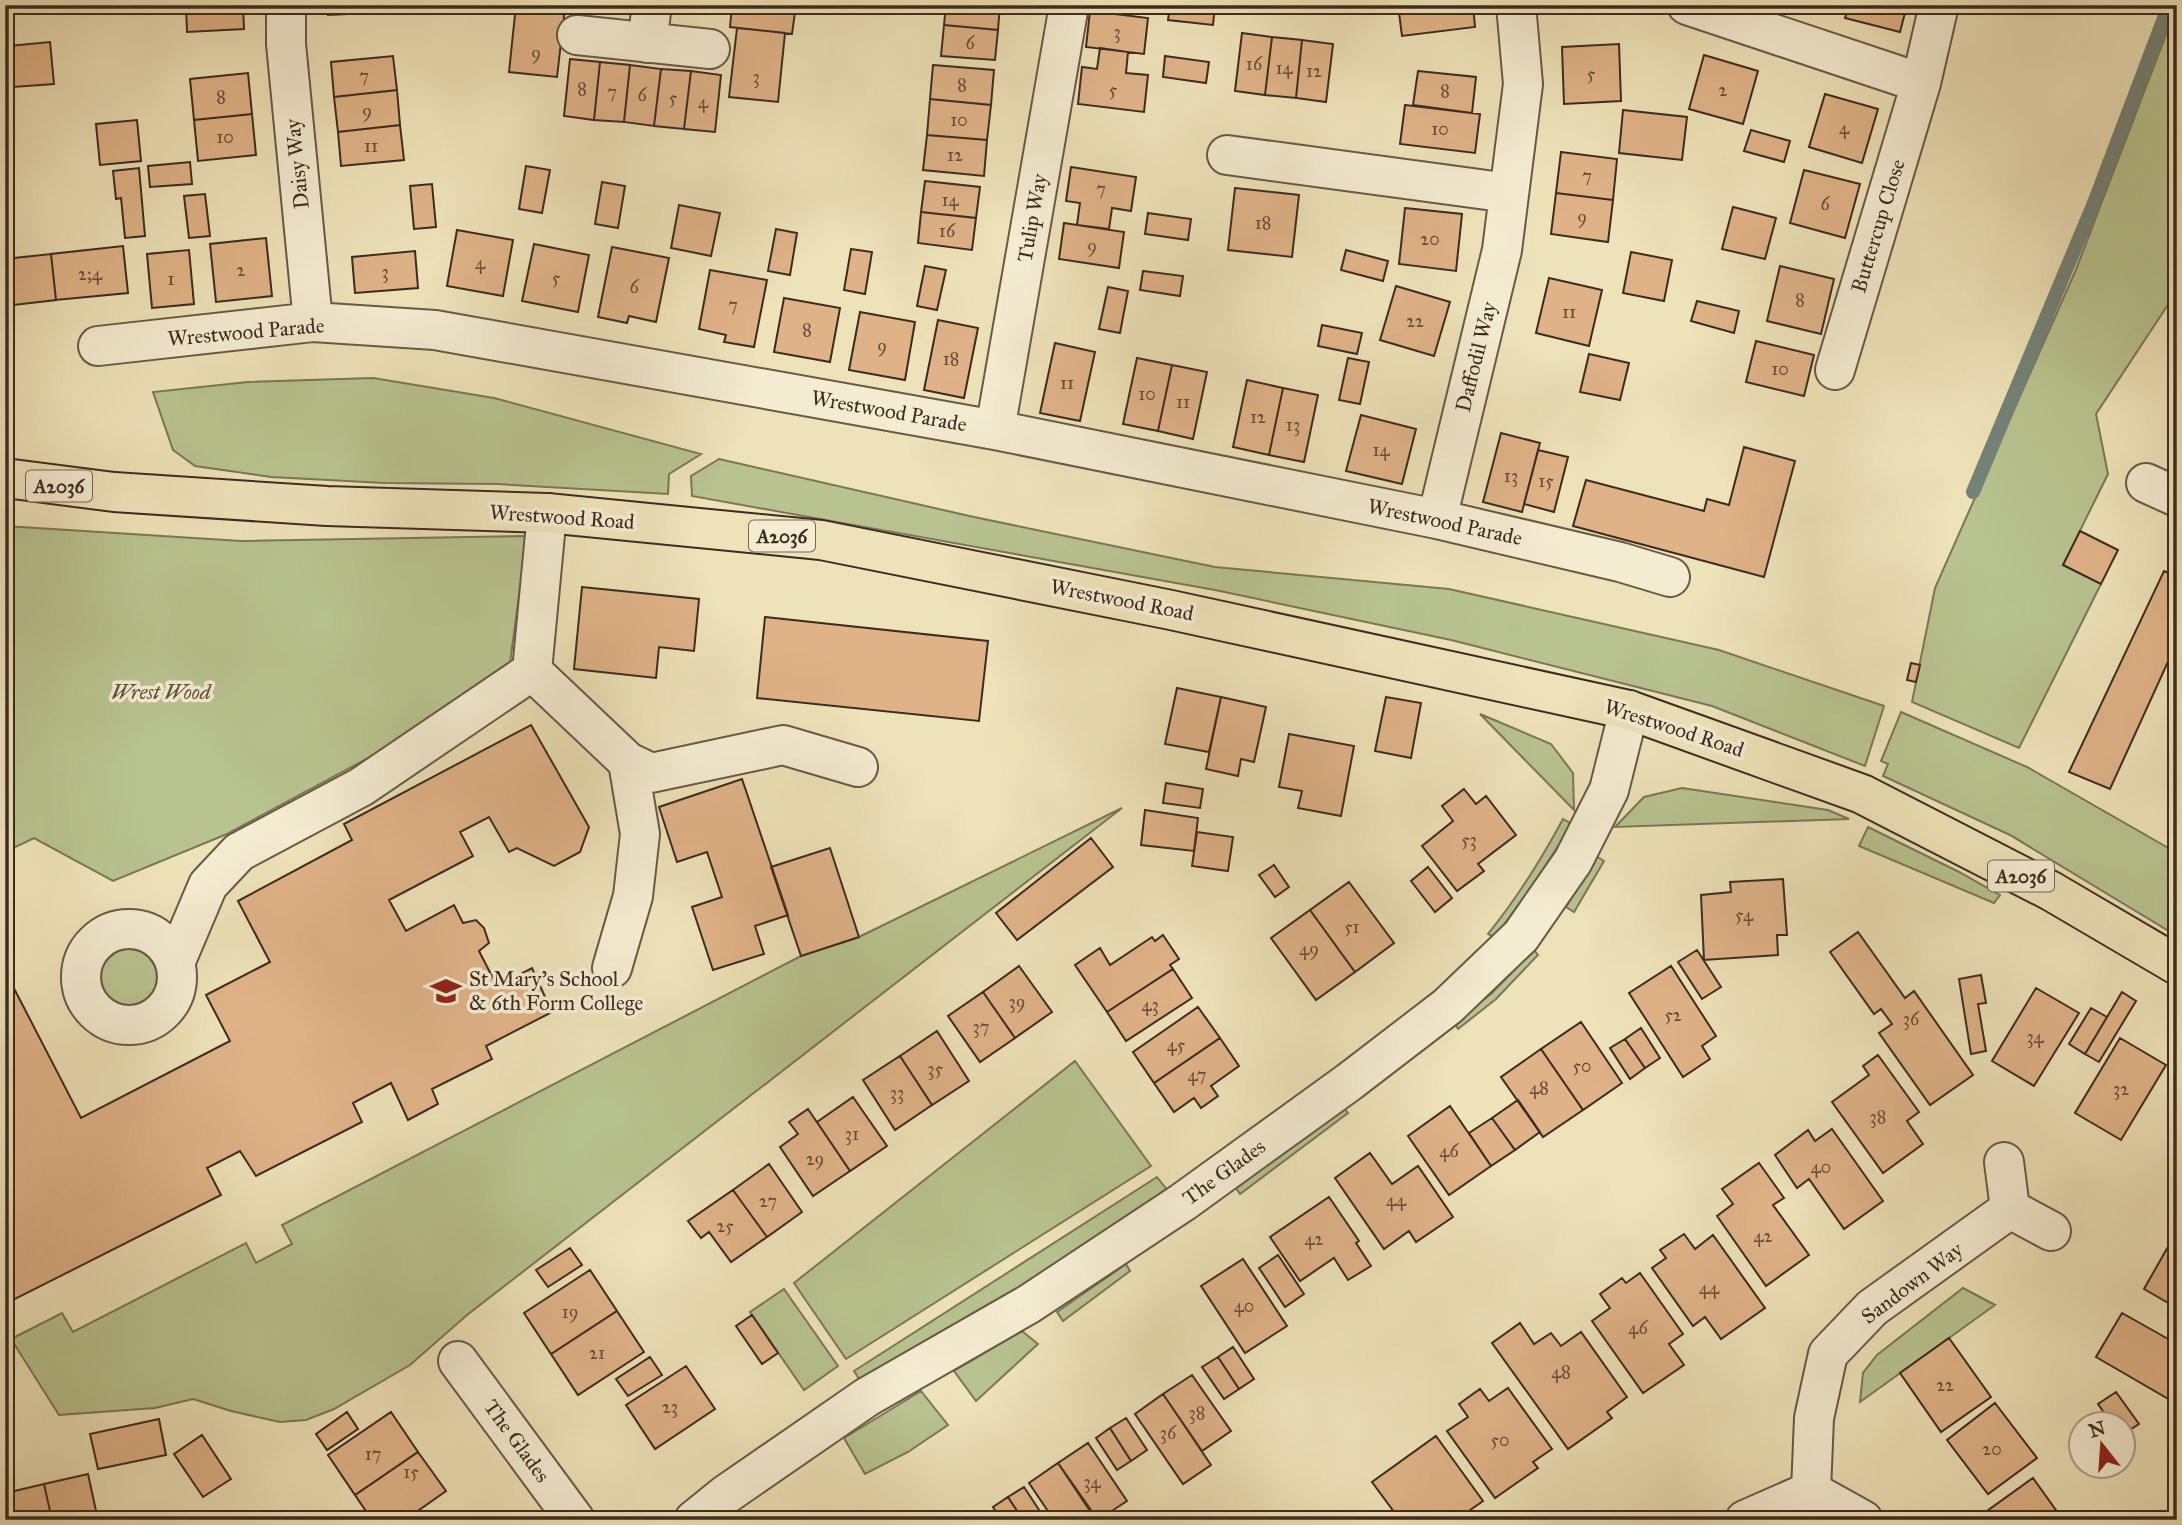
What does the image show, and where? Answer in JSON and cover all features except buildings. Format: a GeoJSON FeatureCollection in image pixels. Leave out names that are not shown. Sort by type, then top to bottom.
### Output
{"type":"FeatureCollection","features":[{"type":"Feature","properties":{"kind":"main road","name":"Wrestwood Road"},"geometry":{"type":"LineString","coordinates":[[5,478],[114,492],[327,506],[547,513],[821,540],[1171,610],[1629,710],[1862,794],[2051,891],[2177,965]]}},
{"type":"Feature","properties":{"kind":"street","name":"Daisy Way"},"geometry":{"type":"LineString","coordinates":[[286,5],[286,44],[313,322]]}},
{"type":"Feature","properties":{"kind":"street"},"geometry":{"type":"LineString","coordinates":[[647,43],[652,5]]}},
{"type":"Feature","properties":{"kind":"street","name":"Tulip Way"},"geometry":{"type":"LineString","coordinates":[[995,430],[1068,11],[1066,5]]}},
{"type":"Feature","properties":{"kind":"street","name":"Daffodil Way"},"geometry":{"type":"LineString","coordinates":[[1437,519],[1502,250],[1523,85],[1516,5]]}},
{"type":"Feature","properties":{"kind":"street"},"geometry":{"type":"LineString","coordinates":[[1688,5],[1921,83]]}},
{"type":"Feature","properties":{"kind":"street","name":"Buttercup Close"},"geometry":{"type":"LineString","coordinates":[[1835,370],[1921,83],[1939,5]]}},
{"type":"Feature","properties":{"kind":"street"},"geometry":{"type":"LineString","coordinates":[[577,36],[710,50]]}},
{"type":"Feature","properties":{"kind":"street"},"geometry":{"type":"LineString","coordinates":[[1227,155],[1509,193]]}},
{"type":"Feature","properties":{"kind":"street","name":"Wrestwood Parade"},"geometry":{"type":"LineString","coordinates":[[99,346],[313,322],[435,330],[995,430],[1437,519],[1620,562],[1670,577]]}},
{"type":"Feature","properties":{"kind":"street"},"geometry":{"type":"LineString","coordinates":[[532,671],[547,513]]}},
{"type":"Feature","properties":{"kind":"street"},"geometry":{"type":"LineString","coordinates":[[532,671],[628,762],[651,774],[783,745],[858,767]]}},
{"type":"Feature","properties":{"kind":"street"},"geometry":{"type":"LineString","coordinates":[[175,963],[208,885],[239,852],[361,787],[532,671]]}},
{"type":"Feature","properties":{"kind":"street","name":"The Glades"},"geometry":{"type":"LineString","coordinates":[[694,1520],[725,1495],[867,1396],[1029,1304],[1183,1202],[1349,1082],[1448,1006],[1521,936],[1573,861],[1609,790],[1629,710]]}},
{"type":"Feature","properties":{"kind":"street"},"geometry":{"type":"LineString","coordinates":[[612,968],[633,896],[640,834],[628,762]]}},
{"type":"Feature","properties":{"kind":"street"},"geometry":{"type":"LineString","coordinates":[[2004,1162],[2010,1209],[2051,1231]]}},
{"type":"Feature","properties":{"kind":"street","name":"Sandown Way"},"geometry":{"type":"LineString","coordinates":[[1811,1491],[1814,1418],[1828,1354],[1872,1308],[2010,1209]]}},
{"type":"Feature","properties":{"kind":"street","name":"The Glades"},"geometry":{"type":"LineString","coordinates":[[458,1362],[575,1520]]}},
{"type":"Feature","properties":{"kind":"street"},"geometry":{"type":"LineString","coordinates":[[1745,1520],[1811,1491],[1863,1520]]}},
{"type":"Feature","properties":{"kind":"green space"},"geometry":{"type":"Polygon","coordinates":[[[2177,6],[2177,291],[2096,414],[2108,474],[2063,565],[2101,584],[2019,748],[1912,702],[1935,588],[2075,272],[2177,6]]]}},
{"type":"Feature","properties":{"kind":"green space"},"geometry":{"type":"Polygon","coordinates":[[[373,378],[494,398],[701,454],[669,474],[668,494],[497,484],[385,483],[271,477],[195,466],[173,450],[153,392],[248,382],[373,378]]]}},
{"type":"Feature","properties":{"kind":"green space"},"geometry":{"type":"Polygon","coordinates":[[[719,459],[974,517],[1215,567],[1449,589],[1719,650],[1884,706],[1865,766],[1712,706],[1451,640],[1215,590],[692,496],[691,476],[719,459]]]}},
{"type":"Feature","properties":{"kind":"green space","name":"Wrest Wood"},"geometry":{"type":"Polygon","coordinates":[[[5,526],[241,541],[527,536],[510,663],[372,756],[227,834],[113,881],[34,838],[5,852],[5,526]]]}},
{"type":"Feature","properties":{"kind":"green space"},"geometry":{"type":"Polygon","coordinates":[[[1901,712],[2027,767],[2177,853],[2177,936],[2010,835],[1883,776],[1888,764],[1881,761],[1901,712]]]}},
{"type":"Feature","properties":{"kind":"green space"},"geometry":{"type":"Polygon","coordinates":[[[1480,714],[1551,744],[1573,773],[1574,810],[1480,714]]]}},
{"type":"Feature","properties":{"kind":"green space"},"geometry":{"type":"Polygon","coordinates":[[[1682,788],[1828,810],[1849,819],[1615,827],[1644,797],[1682,788]]]}},
{"type":"Feature","properties":{"kind":"green space"},"geometry":{"type":"Polygon","coordinates":[[[1122,808],[467,1315],[410,1365],[334,1409],[306,1420],[280,1422],[193,1399],[155,1408],[59,1415],[11,1339],[62,1313],[73,1332],[246,1243],[256,1263],[292,1244],[282,1225],[801,956],[859,937],[1122,808]]]}},
{"type":"Feature","properties":{"kind":"green space"},"geometry":{"type":"Polygon","coordinates":[[[1563,819],[1572,824],[1544,867],[1494,937],[1488,934],[1528,878],[1563,819]]]}},
{"type":"Feature","properties":{"kind":"green space"},"geometry":{"type":"Polygon","coordinates":[[[1868,827],[2000,895],[1994,903],[1859,846],[1868,827]]]}},
{"type":"Feature","properties":{"kind":"green space"},"geometry":{"type":"Polygon","coordinates":[[[1596,856],[1604,861],[1574,912],[1566,907],[1596,856]]]}},
{"type":"Feature","properties":{"kind":"green space"},"geometry":{"type":"Polygon","coordinates":[[[129,949],[149,957],[157,977],[149,997],[129,1005],[109,997],[101,977],[109,957],[129,949]]]}},
{"type":"Feature","properties":{"kind":"green space"},"geometry":{"type":"Polygon","coordinates":[[[1534,950],[1538,955],[1496,999],[1458,1029],[1455,1023],[1492,993],[1534,950]]]}},
{"type":"Feature","properties":{"kind":"green space"},"geometry":{"type":"Polygon","coordinates":[[[1075,1061],[1151,1166],[846,1359],[794,1283],[1075,1061]]]}},
{"type":"Feature","properties":{"kind":"green space"},"geometry":{"type":"Polygon","coordinates":[[[1344,1108],[1348,1113],[1240,1194],[1236,1188],[1344,1108]]]}},
{"type":"Feature","properties":{"kind":"green space"},"geometry":{"type":"Polygon","coordinates":[[[1157,1177],[1168,1191],[1015,1290],[859,1379],[854,1371],[1157,1177]]]}},
{"type":"Feature","properties":{"kind":"green space"},"geometry":{"type":"Polygon","coordinates":[[[1126,1264],[1130,1271],[1063,1321],[1057,1312],[1126,1264]]]}},
{"type":"Feature","properties":{"kind":"green space"},"geometry":{"type":"Polygon","coordinates":[[[1963,1288],[1995,1305],[1860,1402],[1863,1373],[1877,1355],[1963,1288]]]}},
{"type":"Feature","properties":{"kind":"green space"},"geometry":{"type":"Polygon","coordinates":[[[784,1289],[838,1366],[804,1390],[750,1312],[784,1289]]]}},
{"type":"Feature","properties":{"kind":"green space"},"geometry":{"type":"Polygon","coordinates":[[[1022,1331],[1038,1344],[976,1401],[954,1371],[1022,1331]]]}},
{"type":"Feature","properties":{"kind":"green space"},"geometry":{"type":"Polygon","coordinates":[[[921,1391],[948,1425],[908,1452],[865,1474],[844,1438],[921,1391]]]}},
{"type":"Feature","properties":{"kind":"waterway"},"geometry":{"type":"LineString","coordinates":[[1973,492],[2094,203],[2169,5]]}},
{"type":"Feature","properties":{"kind":"place","name":"St Mary's School & 6th Form College"},"geometry":{"type":"Point","coordinates":[446,991]}}]}
